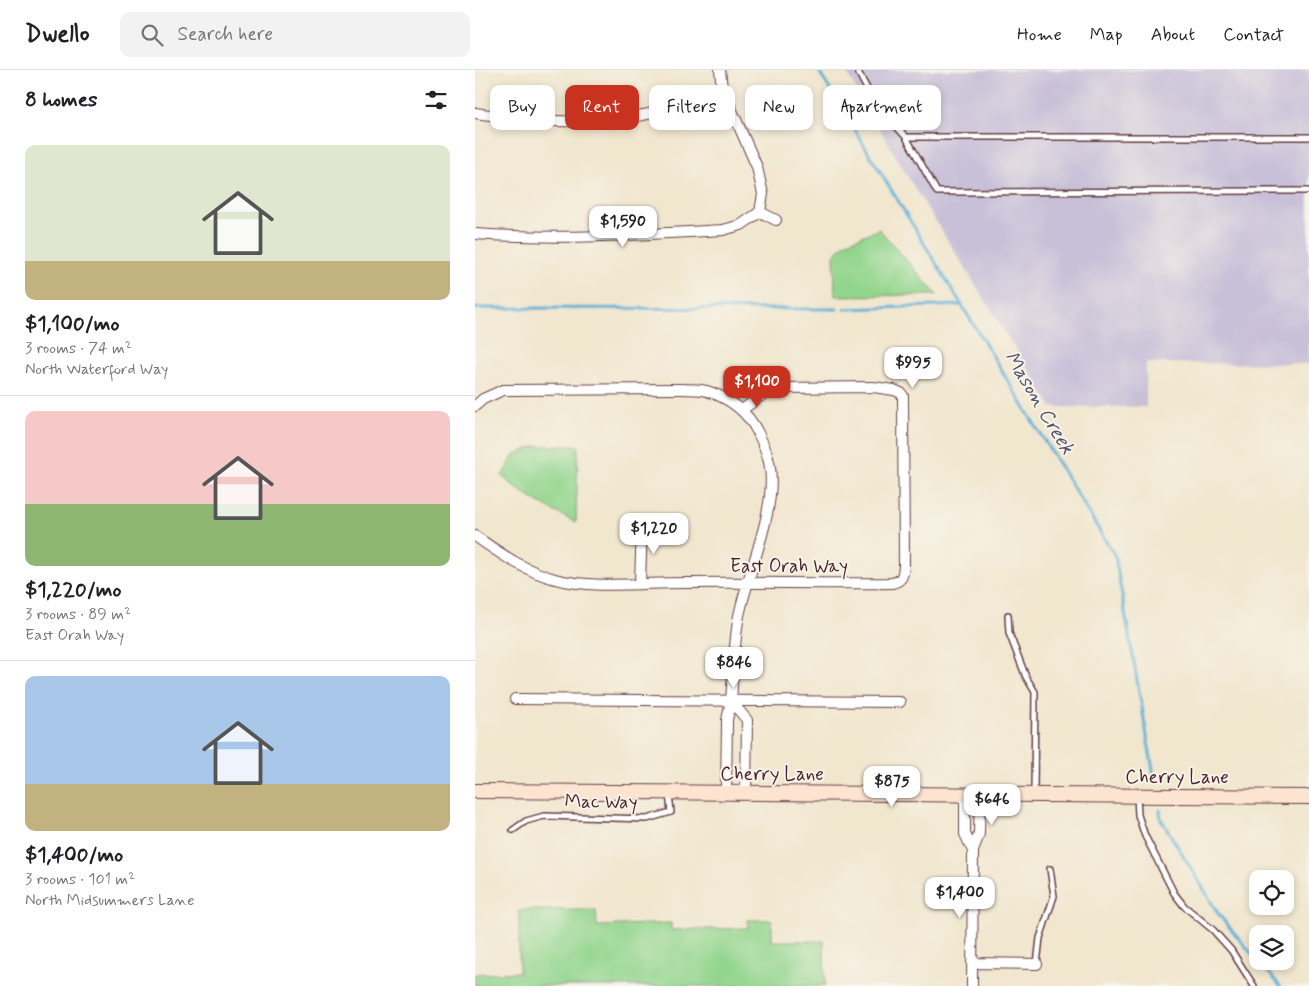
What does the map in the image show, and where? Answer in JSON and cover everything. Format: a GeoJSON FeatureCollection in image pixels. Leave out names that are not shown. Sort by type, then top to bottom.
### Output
{"type":"FeatureCollection","features":[{"type":"Feature","properties":{"kind":"main road","name":"Cherry Lane"},"geometry":{"type":"LineString","coordinates":[[475,791],[1309,797]]}},
{"type":"Feature","properties":{"kind":"street"},"geometry":{"type":"LineString","coordinates":[[720,70],[723,85]]}},
{"type":"Feature","properties":{"kind":"street"},"geometry":{"type":"LineString","coordinates":[[475,113],[539,120],[583,122],[624,118],[649,113]]}},
{"type":"Feature","properties":{"kind":"street"},"geometry":{"type":"LineString","coordinates":[[475,234],[591,238],[723,230],[741,225],[760,212],[763,194],[757,166],[735,117]]}},
{"type":"Feature","properties":{"kind":"street"},"geometry":{"type":"LineString","coordinates":[[760,212],[776,220]]}},
{"type":"Feature","properties":{"kind":"street","name":"East Orah Way"},"geometry":{"type":"LineString","coordinates":[[475,536],[507,558],[532,572],[577,584],[749,582],[805,584],[892,583],[899,581],[903,577],[904,566],[904,434],[903,396],[901,393],[873,387],[778,388],[762,395],[743,410]]}},
{"type":"Feature","properties":{"kind":"street"},"geometry":{"type":"LineString","coordinates":[[475,406],[483,399],[503,390],[705,390],[743,410],[754,423],[769,459],[771,483],[767,516],[738,621],[731,701],[727,720],[726,792]]}},
{"type":"Feature","properties":{"kind":"street"},"geometry":{"type":"LineString","coordinates":[[640,583],[642,525]]}},
{"type":"Feature","properties":{"kind":"street"},"geometry":{"type":"LineString","coordinates":[[515,699],[900,702]]}},
{"type":"Feature","properties":{"kind":"street"},"geometry":{"type":"LineString","coordinates":[[731,701],[747,720],[746,792]]}},
{"type":"Feature","properties":{"kind":"street"},"geometry":{"type":"LineString","coordinates":[[965,794],[965,834],[973,851]]}},
{"type":"Feature","properties":{"kind":"street"},"geometry":{"type":"LineString","coordinates":[[973,986],[973,851],[979,834],[980,795]]}},
{"type":"Feature","properties":{"kind":"street"},"geometry":{"type":"LineString","coordinates":[[973,963],[1037,964]]}},
{"type":"Feature","properties":{"kind":"lane"},"geometry":{"type":"LineString","coordinates":[[857,70],[874,102],[906,137],[937,192],[1309,191]]}},
{"type":"Feature","properties":{"kind":"lane"},"geometry":{"type":"LineString","coordinates":[[906,137],[1309,137]]}},
{"type":"Feature","properties":{"kind":"lane"},"geometry":{"type":"LineString","coordinates":[[1007,615],[1009,633],[1026,677],[1035,692],[1034,795]]}},
{"type":"Feature","properties":{"kind":"lane","name":"Mac Way"},"geometry":{"type":"LineString","coordinates":[[513,830],[526,821],[543,816],[647,818],[671,812],[669,792]]}},
{"type":"Feature","properties":{"kind":"lane"},"geometry":{"type":"LineString","coordinates":[[1137,796],[1138,815],[1145,836],[1175,893],[1184,906],[1213,930],[1231,950],[1254,986]]}},
{"type":"Feature","properties":{"kind":"lane"},"geometry":{"type":"LineString","coordinates":[[1037,964],[1041,938],[1054,896],[1050,869]]}},
{"type":"Feature","properties":{"kind":"shaded area"},"geometry":{"type":"Polygon","coordinates":[[[845,70],[1309,70],[1309,364],[1146,363],[1146,407],[1052,407],[880,130],[941,130],[941,85],[854,85],[845,70]]]}},
{"type":"Feature","properties":{"kind":"green space"},"geometry":{"type":"Polygon","coordinates":[[[879,229],[937,295],[835,296],[834,255],[845,243],[879,229]]]}},
{"type":"Feature","properties":{"kind":"green space"},"geometry":{"type":"Polygon","coordinates":[[[535,446],[578,446],[576,522],[537,502],[502,476],[514,455],[535,446]]]}},
{"type":"Feature","properties":{"kind":"green space"},"geometry":{"type":"Polygon","coordinates":[[[519,910],[596,910],[597,926],[671,923],[671,930],[748,928],[748,920],[772,920],[772,941],[824,941],[825,986],[475,986],[475,974],[519,972],[519,910]]]}},
{"type":"Feature","properties":{"kind":"waterway","name":"Mason Creek"},"geometry":{"type":"LineString","coordinates":[[818,70],[1115,556],[1155,781]]}},
{"type":"Feature","properties":{"kind":"waterway"},"geometry":{"type":"LineString","coordinates":[[845,309],[962,305]]}},
{"type":"Feature","properties":{"kind":"waterway"},"geometry":{"type":"LineString","coordinates":[[475,308],[837,309]]}},
{"type":"Feature","properties":{"kind":"waterway","name":"Mason Creek"},"geometry":{"type":"LineString","coordinates":[[1160,810],[1161,819],[1219,915],[1249,951]]}},
{"type":"Feature","properties":{"kind":"waterway","name":"Mason Creek"},"geometry":{"type":"LineString","coordinates":[[1267,970],[1280,986]]}}]}
